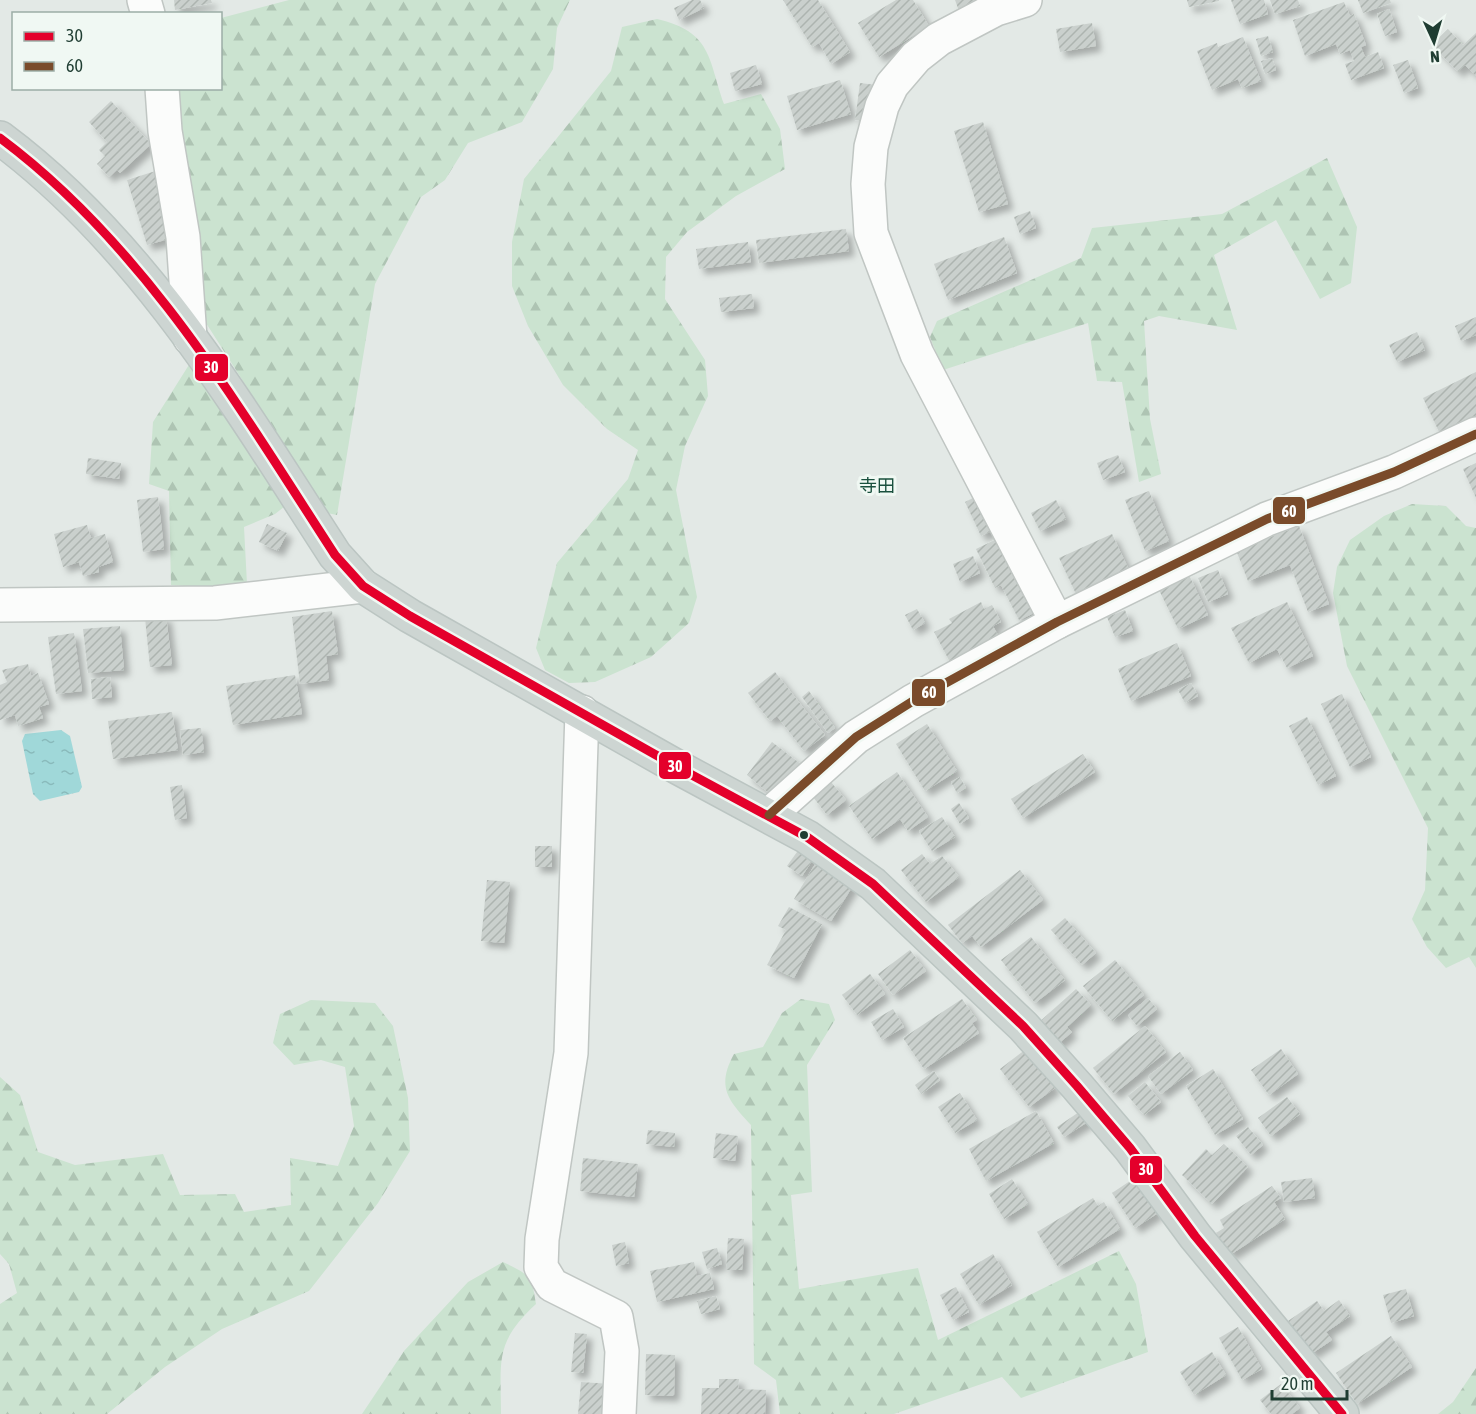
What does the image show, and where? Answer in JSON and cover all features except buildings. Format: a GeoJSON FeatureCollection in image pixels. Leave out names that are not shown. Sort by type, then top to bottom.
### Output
{"type":"FeatureCollection","features":[{"type":"Feature","properties":{"kind":"main road"},"geometry":{"type":"LineString","coordinates":[[0,138],[23,155],[77,205],[136,270],[190,338],[335,555],[363,586],[410,616],[679,768],[807,837],[873,884],[1023,1026],[1130,1148],[1195,1236],[1342,1414]]}},
{"type":"Feature","properties":{"kind":"street"},"geometry":{"type":"LineString","coordinates":[[1025,0],[996,9],[939,39],[916,57],[892,85],[882,106],[871,147],[868,184],[872,232],[916,354],[1057,622]]}},
{"type":"Feature","properties":{"kind":"street"},"geometry":{"type":"LineString","coordinates":[[162,90],[165,131],[183,237],[190,338]]}},
{"type":"Feature","properties":{"kind":"street"},"geometry":{"type":"LineString","coordinates":[[769,815],[856,737],[913,701],[1057,622],[1267,519],[1394,472],[1476,434]]}},
{"type":"Feature","properties":{"kind":"street"},"geometry":{"type":"LineString","coordinates":[[0,605],[214,603],[363,586]]}},
{"type":"Feature","properties":{"kind":"street"},"geometry":{"type":"LineString","coordinates":[[582,712],[571,1053],[545,1218],[541,1268],[552,1285],[616,1317],[622,1351],[619,1414]]}},
{"type":"Feature","properties":{"kind":"green space"},"geometry":{"type":"Polygon","coordinates":[[[289,0],[570,0],[557,28],[553,69],[522,122],[468,143],[445,180],[421,197],[375,284],[337,515],[327,513],[206,323],[186,157],[174,90],[222,90],[222,18],[289,0]]]}},
{"type":"Feature","properties":{"kind":"green space"},"geometry":{"type":"Polygon","coordinates":[[[657,19],[675,24],[698,39],[710,60],[724,104],[761,94],[780,129],[785,169],[736,196],[687,232],[666,257],[665,299],[705,360],[708,396],[685,446],[676,490],[697,597],[689,623],[651,657],[595,682],[569,683],[545,670],[536,648],[557,563],[628,479],[638,450],[607,429],[563,385],[528,326],[512,286],[512,242],[524,179],[611,71],[622,27],[657,19]]]}},
{"type":"Feature","properties":{"kind":"green space"},"geometry":{"type":"Polygon","coordinates":[[[1327,158],[1357,227],[1351,283],[1320,299],[1276,220],[1214,255],[1237,330],[1159,316],[1144,321],[1150,419],[1161,474],[1139,482],[1122,382],[1097,381],[1088,323],[943,370],[930,337],[937,321],[1081,258],[1092,228],[1222,214],[1327,158]]]}},
{"type":"Feature","properties":{"kind":"green space"},"geometry":{"type":"Polygon","coordinates":[[[192,360],[289,503],[275,514],[244,527],[247,584],[215,588],[171,585],[169,491],[149,484],[153,422],[192,360]]]}},
{"type":"Feature","properties":{"kind":"green space"},"geometry":{"type":"Polygon","coordinates":[[[1412,504],[1446,506],[1466,526],[1476,528],[1476,968],[1469,957],[1446,968],[1427,947],[1412,919],[1425,890],[1428,828],[1347,666],[1333,593],[1337,567],[1350,540],[1384,516],[1412,504]]]}},
{"type":"Feature","properties":{"kind":"green space"},"geometry":{"type":"Polygon","coordinates":[[[801,999],[829,1004],[835,1020],[807,1065],[812,1192],[791,1195],[799,1289],[918,1268],[938,1340],[1119,1251],[1136,1284],[1148,1352],[1021,1398],[1002,1377],[894,1414],[780,1414],[776,1380],[754,1364],[751,1125],[736,1108],[725,1084],[734,1054],[763,1047],[782,1013],[801,999]]]}},
{"type":"Feature","properties":{"kind":"green space"},"geometry":{"type":"Polygon","coordinates":[[[311,1000],[375,1003],[393,1026],[408,1098],[410,1151],[378,1203],[309,1291],[222,1329],[165,1367],[107,1414],[0,1414],[0,1304],[17,1293],[9,1264],[0,1254],[0,1077],[20,1095],[38,1152],[75,1165],[163,1154],[180,1195],[235,1194],[244,1212],[291,1205],[290,1158],[338,1166],[354,1126],[345,1067],[321,1060],[294,1065],[273,1043],[280,1014],[311,1000]]]}},
{"type":"Feature","properties":{"kind":"green space"},"geometry":{"type":"Polygon","coordinates":[[[503,1262],[527,1277],[533,1287],[536,1304],[522,1318],[506,1342],[501,1366],[501,1414],[362,1414],[404,1351],[468,1282],[503,1262]]]}},
{"type":"Feature","properties":{"kind":"green space"},"geometry":{"type":"Polygon","coordinates":[[[1476,1368],[1476,1414],[1438,1414],[1453,1402],[1476,1368]]]}},
{"type":"Feature","properties":{"kind":"water"},"geometry":{"type":"Polygon","coordinates":[[[61,730],[70,736],[82,787],[79,792],[40,801],[33,794],[22,741],[25,734],[61,730]]]}},
{"type":"Feature","properties":{"kind":"transit line","name":"30"},"geometry":{"type":"LineString","coordinates":[[0,138],[52,181],[100,227],[144,278],[186,331],[225,386],[335,555],[363,586],[410,616],[679,768],[807,837],[873,884],[1023,1026],[1077,1086],[1130,1148],[1195,1236],[1342,1414]]}},
{"type":"Feature","properties":{"kind":"transit line","name":"60"},"geometry":{"type":"LineString","coordinates":[[769,815],[856,737],[913,701],[1057,622],[1267,519],[1394,472],[1476,434]]}},
{"type":"Feature","properties":{"kind":"district","name":"寺田"},"geometry":{"type":"Point","coordinates":[877,485]}}]}
